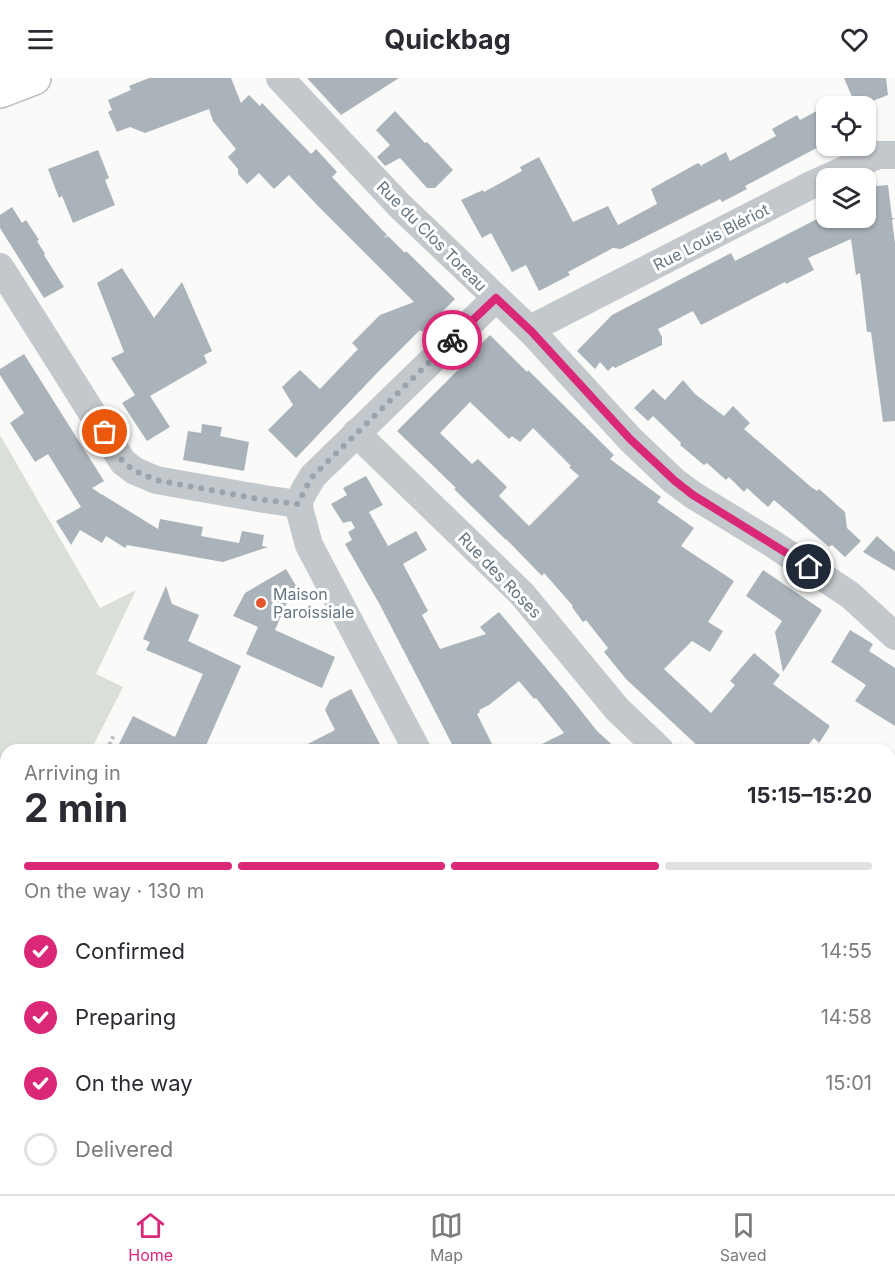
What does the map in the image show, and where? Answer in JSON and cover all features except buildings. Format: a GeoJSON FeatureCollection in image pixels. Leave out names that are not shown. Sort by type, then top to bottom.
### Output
{"type":"FeatureCollection","features":[{"type":"Feature","properties":{"kind":"main road"},"geometry":{"type":"LineString","coordinates":[[0,91],[34,78]]}},
{"type":"Feature","properties":{"kind":"street","name":"Rue du Clos Toreau"},"geometry":{"type":"LineString","coordinates":[[280,78],[399,205],[532,332],[630,439],[675,481],[693,495],[850,595],[895,636]]}},
{"type":"Feature","properties":{"kind":"street","name":"Rue Louis Blériot"},"geometry":{"type":"LineString","coordinates":[[532,332],[540,324],[813,184],[878,155],[895,155]]}},
{"type":"Feature","properties":{"kind":"street"},"geometry":{"type":"LineString","coordinates":[[0,267],[123,462],[135,471],[156,480],[298,504]]}},
{"type":"Feature","properties":{"kind":"street"},"geometry":{"type":"LineString","coordinates":[[414,744],[309,545],[298,504],[313,476],[496,298]]}},
{"type":"Feature","properties":{"kind":"street","name":"Rue des Roses"},"geometry":{"type":"LineString","coordinates":[[357,433],[522,594],[617,710],[654,744]]}},
{"type":"Feature","properties":{"kind":"path"},"geometry":{"type":"LineString","coordinates":[[110,744],[114,735]]}},
{"type":"Feature","properties":{"kind":"shaded area"},"geometry":{"type":"Polygon","coordinates":[[[0,435],[100,608],[136,590],[96,674],[123,687],[94,744],[0,744],[0,435]]]}},
{"type":"Feature","properties":{"kind":"way so far"},"geometry":{"type":"LineString","coordinates":[[105,432],[123,462],[135,471],[156,480],[298,504],[313,476],[452,340]]}},
{"type":"Feature","properties":{"kind":"place","name":"Maison Paroissiale"},"geometry":{"type":"Point","coordinates":[261,603]}},
{"type":"Feature","properties":{"kind":"route"},"geometry":{"type":"LineString","coordinates":[[452,340],[496,298],[532,332],[630,439],[675,481],[693,495],[809,567]]}}]}
